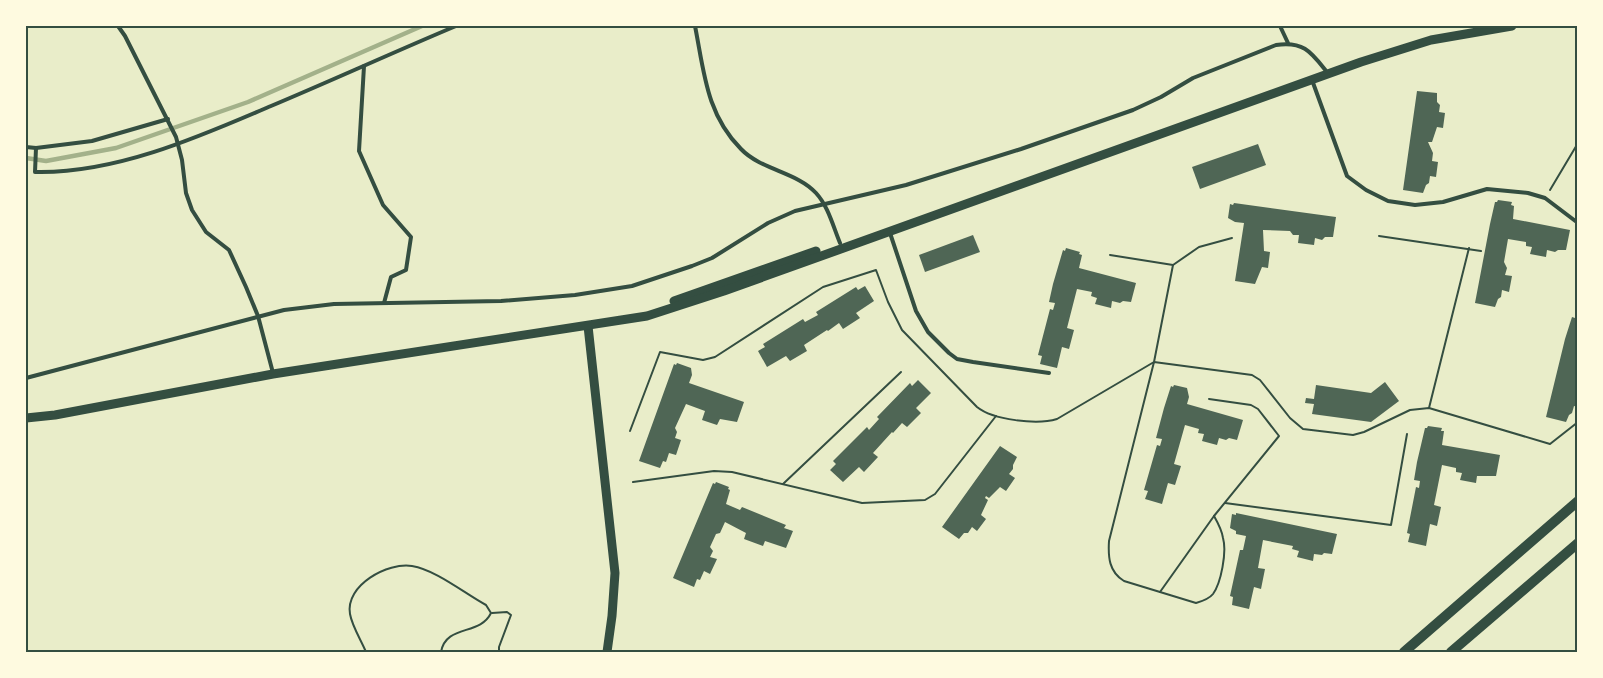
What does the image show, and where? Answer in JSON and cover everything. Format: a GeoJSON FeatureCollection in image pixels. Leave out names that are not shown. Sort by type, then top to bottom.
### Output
{"type":"FeatureCollection","features":[{"type":"Feature","properties":{"kind":"main road"},"geometry":{"type":"LineString","coordinates":[[1404,652],[1578,501]]}},
{"type":"Feature","properties":{"kind":"main road"},"geometry":{"type":"LineString","coordinates":[[1451,652],[1578,543]]}},
{"type":"Feature","properties":{"kind":"street"},"geometry":{"type":"LineString","coordinates":[[26,418],[56,415],[273,374],[646,316],[734,287],[1329,73],[1431,40],[1512,26]]}},
{"type":"Feature","properties":{"kind":"street"},"geometry":{"type":"LineString","coordinates":[[588,326],[643,311],[840,243],[889,230]]}},
{"type":"Feature","properties":{"kind":"street"},"geometry":{"type":"LineString","coordinates":[[588,326],[615,573],[607,652]]}},
{"type":"Feature","properties":{"kind":"lane"},"geometry":{"type":"LineString","coordinates":[[118,26],[177,137],[188,202],[206,232],[229,250],[258,316],[273,374]]}},
{"type":"Feature","properties":{"kind":"lane"},"geometry":{"type":"LineString","coordinates":[[36,148],[34,172],[54,173],[80,170],[179,145],[456,26]]}},
{"type":"Feature","properties":{"kind":"lane"},"geometry":{"type":"LineString","coordinates":[[695,26],[707,91],[720,122],[733,141],[750,157],[815,191],[824,203],[840,243]]}},
{"type":"Feature","properties":{"kind":"lane"},"geometry":{"type":"LineString","coordinates":[[1280,26],[1288,43]]}},
{"type":"Feature","properties":{"kind":"lane"},"geometry":{"type":"LineString","coordinates":[[26,378],[258,316],[313,306],[501,301],[575,295],[632,286],[692,266],[728,249],[779,217],[824,203],[906,185],[1010,153],[1133,110],[1193,78],[1276,45],[1288,43],[1304,48],[1329,73]]}},
{"type":"Feature","properties":{"kind":"lane"},"geometry":{"type":"LineString","coordinates":[[364,66],[360,151],[383,205],[411,237],[406,270],[391,277],[384,303]]}},
{"type":"Feature","properties":{"kind":"lane"},"geometry":{"type":"LineString","coordinates":[[1311,80],[1347,176],[1366,190],[1389,201],[1415,205],[1443,202],[1487,189],[1528,193],[1545,198],[1578,223]]}},
{"type":"Feature","properties":{"kind":"lane"},"geometry":{"type":"LineString","coordinates":[[26,147],[36,148],[92,141],[168,119]]}},
{"type":"Feature","properties":{"kind":"lane"},"geometry":{"type":"LineString","coordinates":[[889,230],[916,311],[928,332],[949,353],[957,359],[1049,373]]}},
{"type":"Feature","properties":{"kind":"path"},"geometry":{"type":"LineString","coordinates":[[1545,198],[1578,143]]}},
{"type":"Feature","properties":{"kind":"path"},"geometry":{"type":"LineString","coordinates":[[1379,236],[1481,251]]}},
{"type":"Feature","properties":{"kind":"path"},"geometry":{"type":"LineString","coordinates":[[1110,255],[1173,265],[1199,247],[1233,238]]}},
{"type":"Feature","properties":{"kind":"path"},"geometry":{"type":"LineString","coordinates":[[1429,408],[1469,248]]}},
{"type":"Feature","properties":{"kind":"path"},"geometry":{"type":"LineString","coordinates":[[1173,265],[1154,362],[1108,551],[1112,568],[1124,581],[1196,603],[1204,601],[1212,595],[1217,586],[1225,548],[1214,516]]}},
{"type":"Feature","properties":{"kind":"path"},"geometry":{"type":"LineString","coordinates":[[630,431],[660,352],[703,360],[715,357],[823,287],[876,270],[902,330],[977,407],[983,412],[996,416],[1033,422],[1057,419],[1154,362],[1252,375],[1260,380],[1290,418],[1303,429],[1353,435],[1410,410],[1429,408],[1550,444],[1578,422]]}},
{"type":"Feature","properties":{"kind":"path"},"geometry":{"type":"LineString","coordinates":[[783,484],[901,372]]}},
{"type":"Feature","properties":{"kind":"path"},"geometry":{"type":"LineString","coordinates":[[1160,592],[1214,516],[1279,436],[1258,408],[1209,399]]}},
{"type":"Feature","properties":{"kind":"path"},"geometry":{"type":"LineString","coordinates":[[633,482],[714,471],[732,472],[862,503],[925,500],[936,494],[996,416]]}},
{"type":"Feature","properties":{"kind":"path"},"geometry":{"type":"LineString","coordinates":[[1225,503],[1391,525],[1407,434]]}},
{"type":"Feature","properties":{"kind":"path"},"geometry":{"type":"LineString","coordinates":[[366,652],[349,612],[355,591],[365,580],[394,566],[412,566],[429,572],[486,605],[491,613]]}},
{"type":"Feature","properties":{"kind":"path"},"geometry":{"type":"LineString","coordinates":[[491,613],[507,612],[511,615],[499,652]]}},
{"type":"Feature","properties":{"kind":"path"},"geometry":{"type":"LineString","coordinates":[[441,652],[442,644],[456,633],[481,626],[488,621],[491,613]]}},
{"type":"Feature","properties":{"kind":"building"},"geometry":{"type":"Polygon","coordinates":[[[1417,91],[1437,93],[1439,112],[1445,113],[1443,128],[1437,127],[1432,142],[1428,142],[1433,153],[1432,161],[1438,162],[1436,177],[1430,176],[1423,193],[1403,190],[1417,91]]]}},
{"type":"Feature","properties":{"kind":"building"},"geometry":{"type":"Polygon","coordinates":[[[1258,144],[1266,165],[1200,189],[1192,167],[1258,144]]]}},
{"type":"Feature","properties":{"kind":"building"},"geometry":{"type":"Polygon","coordinates":[[[1498,200],[1512,202],[1513,219],[1570,230],[1566,250],[1555,252],[1547,250],[1546,257],[1530,254],[1532,247],[1526,246],[1526,242],[1508,239],[1504,262],[1507,268],[1505,275],[1512,276],[1509,292],[1502,290],[1495,307],[1475,303],[1490,224],[1495,202],[1498,200]]]}},
{"type":"Feature","properties":{"kind":"building"},"geometry":{"type":"Polygon","coordinates":[[[1230,204],[1336,217],[1333,237],[1325,237],[1322,240],[1315,238],[1314,245],[1298,243],[1299,235],[1293,235],[1290,231],[1263,230],[1264,251],[1270,252],[1268,268],[1262,267],[1255,284],[1235,281],[1244,223],[1228,218],[1230,204]]]}},
{"type":"Feature","properties":{"kind":"building"},"geometry":{"type":"Polygon","coordinates":[[[973,235],[980,252],[925,272],[919,255],[973,235]]]}},
{"type":"Feature","properties":{"kind":"building"},"geometry":{"type":"Polygon","coordinates":[[[1066,248],[1080,252],[1079,254],[1082,255],[1079,268],[1136,283],[1131,302],[1112,301],[1111,308],[1095,304],[1097,298],[1091,296],[1092,292],[1077,289],[1067,328],[1074,330],[1069,349],[1062,347],[1057,368],[1040,364],[1042,356],[1038,355],[1050,309],[1053,310],[1055,303],[1049,302],[1053,284],[1063,250],[1065,251],[1066,248]]]}},
{"type":"Feature","properties":{"kind":"building"},"geometry":{"type":"Polygon","coordinates":[[[865,286],[874,301],[856,313],[860,318],[843,329],[839,323],[827,330],[804,345],[807,351],[790,361],[786,356],[767,367],[758,351],[765,347],[763,344],[803,319],[805,322],[818,315],[816,312],[856,287],[858,290],[865,286]]]}},
{"type":"Feature","properties":{"kind":"building"},"geometry":{"type":"Polygon","coordinates":[[[1575,315],[1578,316],[1578,407],[1574,406],[1566,422],[1546,417],[1565,339],[1572,317],[1575,318],[1575,315]]]}},
{"type":"Feature","properties":{"kind":"building"},"geometry":{"type":"Polygon","coordinates":[[[674,364],[691,368],[692,375],[689,383],[744,402],[737,422],[720,419],[717,425],[702,420],[705,411],[686,404],[675,428],[677,432],[675,438],[681,440],[676,455],[669,453],[666,462],[663,461],[660,468],[639,461],[674,364]]]}},
{"type":"Feature","properties":{"kind":"building"},"geometry":{"type":"Polygon","coordinates":[[[918,380],[931,393],[916,408],[921,413],[907,427],[902,423],[892,432],[873,453],[878,457],[864,472],[859,467],[843,482],[830,470],[836,464],[833,461],[867,427],[869,430],[879,419],[877,417],[910,383],[912,386],[918,380]]]}},
{"type":"Feature","properties":{"kind":"building"},"geometry":{"type":"Polygon","coordinates":[[[1385,382],[1399,401],[1371,422],[1312,414],[1314,404],[1305,403],[1306,398],[1314,399],[1316,385],[1371,393],[1385,382]]]}},
{"type":"Feature","properties":{"kind":"building"},"geometry":{"type":"Polygon","coordinates":[[[1171,386],[1187,388],[1189,397],[1187,404],[1243,420],[1237,440],[1219,438],[1217,445],[1202,441],[1204,434],[1198,433],[1199,429],[1185,425],[1174,464],[1181,466],[1175,485],[1168,483],[1162,504],[1145,499],[1148,491],[1144,490],[1157,445],[1160,446],[1162,439],[1156,438],[1164,408],[1171,386]]]}},
{"type":"Feature","properties":{"kind":"building"},"geometry":{"type":"Polygon","coordinates":[[[1428,426],[1442,428],[1441,431],[1444,431],[1442,445],[1500,455],[1496,476],[1477,476],[1476,483],[1460,480],[1462,473],[1456,472],[1456,468],[1442,465],[1434,505],[1441,507],[1437,526],[1430,524],[1426,546],[1408,542],[1410,534],[1407,533],[1416,487],[1419,488],[1420,481],[1414,480],[1417,462],[1425,428],[1428,426]]]}},
{"type":"Feature","properties":{"kind":"building"},"geometry":{"type":"Polygon","coordinates":[[[1000,446],[1017,457],[1009,474],[1015,478],[1006,491],[1000,487],[989,498],[986,496],[988,500],[981,515],[986,519],[977,531],[972,527],[959,539],[942,527],[1000,446]]]}},
{"type":"Feature","properties":{"kind":"building"},"geometry":{"type":"Polygon","coordinates":[[[713,483],[729,487],[726,504],[740,510],[742,507],[786,525],[784,528],[793,531],[786,548],[765,541],[763,546],[744,539],[746,533],[725,522],[710,547],[713,551],[710,557],[717,559],[710,574],[704,571],[694,587],[673,578],[713,483]]]}},
{"type":"Feature","properties":{"kind":"building"},"geometry":{"type":"Polygon","coordinates":[[[1236,513],[1337,534],[1332,554],[1314,554],[1313,561],[1297,557],[1299,551],[1292,549],[1293,546],[1263,540],[1258,568],[1265,569],[1261,589],[1254,587],[1249,609],[1232,605],[1233,597],[1230,596],[1240,550],[1243,550],[1246,536],[1236,534],[1236,531],[1230,528],[1232,514],[1236,515],[1236,513]]]}},
{"type":"Feature","properties":{"kind":"waterway"},"geometry":{"type":"LineString","coordinates":[[26,158],[46,161],[116,148],[248,102],[422,26]]}}]}
